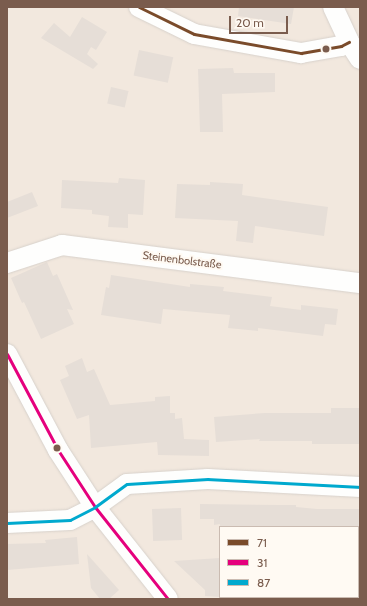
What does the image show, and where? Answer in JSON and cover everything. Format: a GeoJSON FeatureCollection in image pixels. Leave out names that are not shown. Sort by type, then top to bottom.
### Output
{"type":"FeatureCollection","features":[{"type":"Feature","properties":{"kind":"street"},"geometry":{"type":"LineString","coordinates":[[139,7],[194,34],[302,53],[341,46],[349,42]]}},
{"type":"Feature","properties":{"kind":"street"},"geometry":{"type":"LineString","coordinates":[[333,7],[349,42],[360,59]]}},
{"type":"Feature","properties":{"kind":"street","name":"Steinenbolstraße"},"geometry":{"type":"LineString","coordinates":[[7,263],[62,245],[360,282]]}},
{"type":"Feature","properties":{"kind":"street"},"geometry":{"type":"LineString","coordinates":[[7,354],[58,450],[95,507],[168,599]]}},
{"type":"Feature","properties":{"kind":"street"},"geometry":{"type":"LineString","coordinates":[[7,523],[70,520],[95,507],[127,484],[208,479],[360,487]]}},
{"type":"Feature","properties":{"kind":"shaded area"},"geometry":{"type":"Polygon","coordinates":[[[7,7],[360,7],[360,599],[7,599],[7,7]]]}},
{"type":"Feature","properties":{"kind":"building"},"geometry":{"type":"Polygon","coordinates":[[[239,7],[294,7],[291,24],[238,16],[239,7]]]}},
{"type":"Feature","properties":{"kind":"building"},"geometry":{"type":"Polygon","coordinates":[[[82,17],[107,32],[96,50],[91,47],[87,54],[98,64],[93,69],[41,38],[54,23],[70,37],[82,17]]]}},
{"type":"Feature","properties":{"kind":"building"},"geometry":{"type":"Polygon","coordinates":[[[139,50],[173,57],[168,83],[134,75],[139,50]]]}},
{"type":"Feature","properties":{"kind":"building"},"geometry":{"type":"Polygon","coordinates":[[[233,68],[234,73],[275,73],[275,92],[222,94],[223,132],[200,132],[198,69],[233,68]]]}},
{"type":"Feature","properties":{"kind":"building"},"geometry":{"type":"Polygon","coordinates":[[[111,87],[129,91],[125,108],[107,104],[111,87]]]}},
{"type":"Feature","properties":{"kind":"building"},"geometry":{"type":"Polygon","coordinates":[[[119,178],[145,180],[143,215],[128,214],[128,228],[108,227],[109,216],[92,214],[92,210],[61,208],[62,180],[118,183],[119,178]]]}},
{"type":"Feature","properties":{"kind":"building"},"geometry":{"type":"Polygon","coordinates":[[[210,182],[243,184],[242,195],[328,207],[324,236],[255,226],[253,243],[236,241],[238,221],[175,218],[177,184],[210,185],[210,182]]]}},
{"type":"Feature","properties":{"kind":"building"},"geometry":{"type":"Polygon","coordinates":[[[32,192],[38,206],[7,218],[7,202],[32,192]]]}},
{"type":"Feature","properties":{"kind":"building"},"geometry":{"type":"Polygon","coordinates":[[[47,262],[53,276],[57,274],[73,310],[67,309],[74,324],[41,339],[11,278],[47,262]]]}},
{"type":"Feature","properties":{"kind":"building"},"geometry":{"type":"Polygon","coordinates":[[[111,275],[190,287],[190,284],[224,287],[223,291],[272,297],[270,306],[301,310],[301,305],[338,309],[336,325],[325,324],[323,336],[258,328],[258,331],[228,328],[230,315],[163,309],[161,324],[101,315],[106,287],[109,288],[111,275]]]}},
{"type":"Feature","properties":{"kind":"building"},"geometry":{"type":"Polygon","coordinates":[[[82,358],[87,372],[94,369],[110,405],[155,401],[155,397],[170,396],[170,413],[175,413],[175,419],[182,418],[184,439],[209,440],[209,456],[158,455],[157,442],[91,448],[89,415],[77,419],[60,380],[69,376],[65,366],[82,358]]]}},
{"type":"Feature","properties":{"kind":"building"},"geometry":{"type":"Polygon","coordinates":[[[331,408],[359,408],[359,444],[312,444],[312,441],[259,441],[260,439],[216,442],[214,417],[265,413],[331,413],[331,408]]]}},
{"type":"Feature","properties":{"kind":"building"},"geometry":{"type":"Polygon","coordinates":[[[200,504],[296,505],[296,507],[317,509],[359,509],[360,527],[220,526],[220,524],[214,525],[214,519],[200,519],[200,504]]]}},
{"type":"Feature","properties":{"kind":"building"},"geometry":{"type":"Polygon","coordinates":[[[181,508],[182,540],[153,541],[152,509],[181,508]]]}},
{"type":"Feature","properties":{"kind":"building"},"geometry":{"type":"Polygon","coordinates":[[[77,537],[79,564],[7,570],[7,544],[46,543],[45,540],[77,537]]]}},
{"type":"Feature","properties":{"kind":"building"},"geometry":{"type":"Polygon","coordinates":[[[87,554],[119,590],[109,599],[100,599],[91,588],[87,554]]]}},
{"type":"Feature","properties":{"kind":"building"},"geometry":{"type":"Polygon","coordinates":[[[219,558],[219,597],[205,596],[205,590],[174,561],[219,558]]]}},
{"type":"Feature","properties":{"kind":"transit line","name":"71"},"geometry":{"type":"LineString","coordinates":[[139,7],[194,34],[301,53],[341,46],[349,42]]}},
{"type":"Feature","properties":{"kind":"transit line","name":"31"},"geometry":{"type":"LineString","coordinates":[[7,354],[58,450],[95,507],[168,599]]}},
{"type":"Feature","properties":{"kind":"transit line","name":"87"},"geometry":{"type":"LineString","coordinates":[[7,523],[70,520],[95,507],[127,484],[208,479],[360,487]]}}]}
